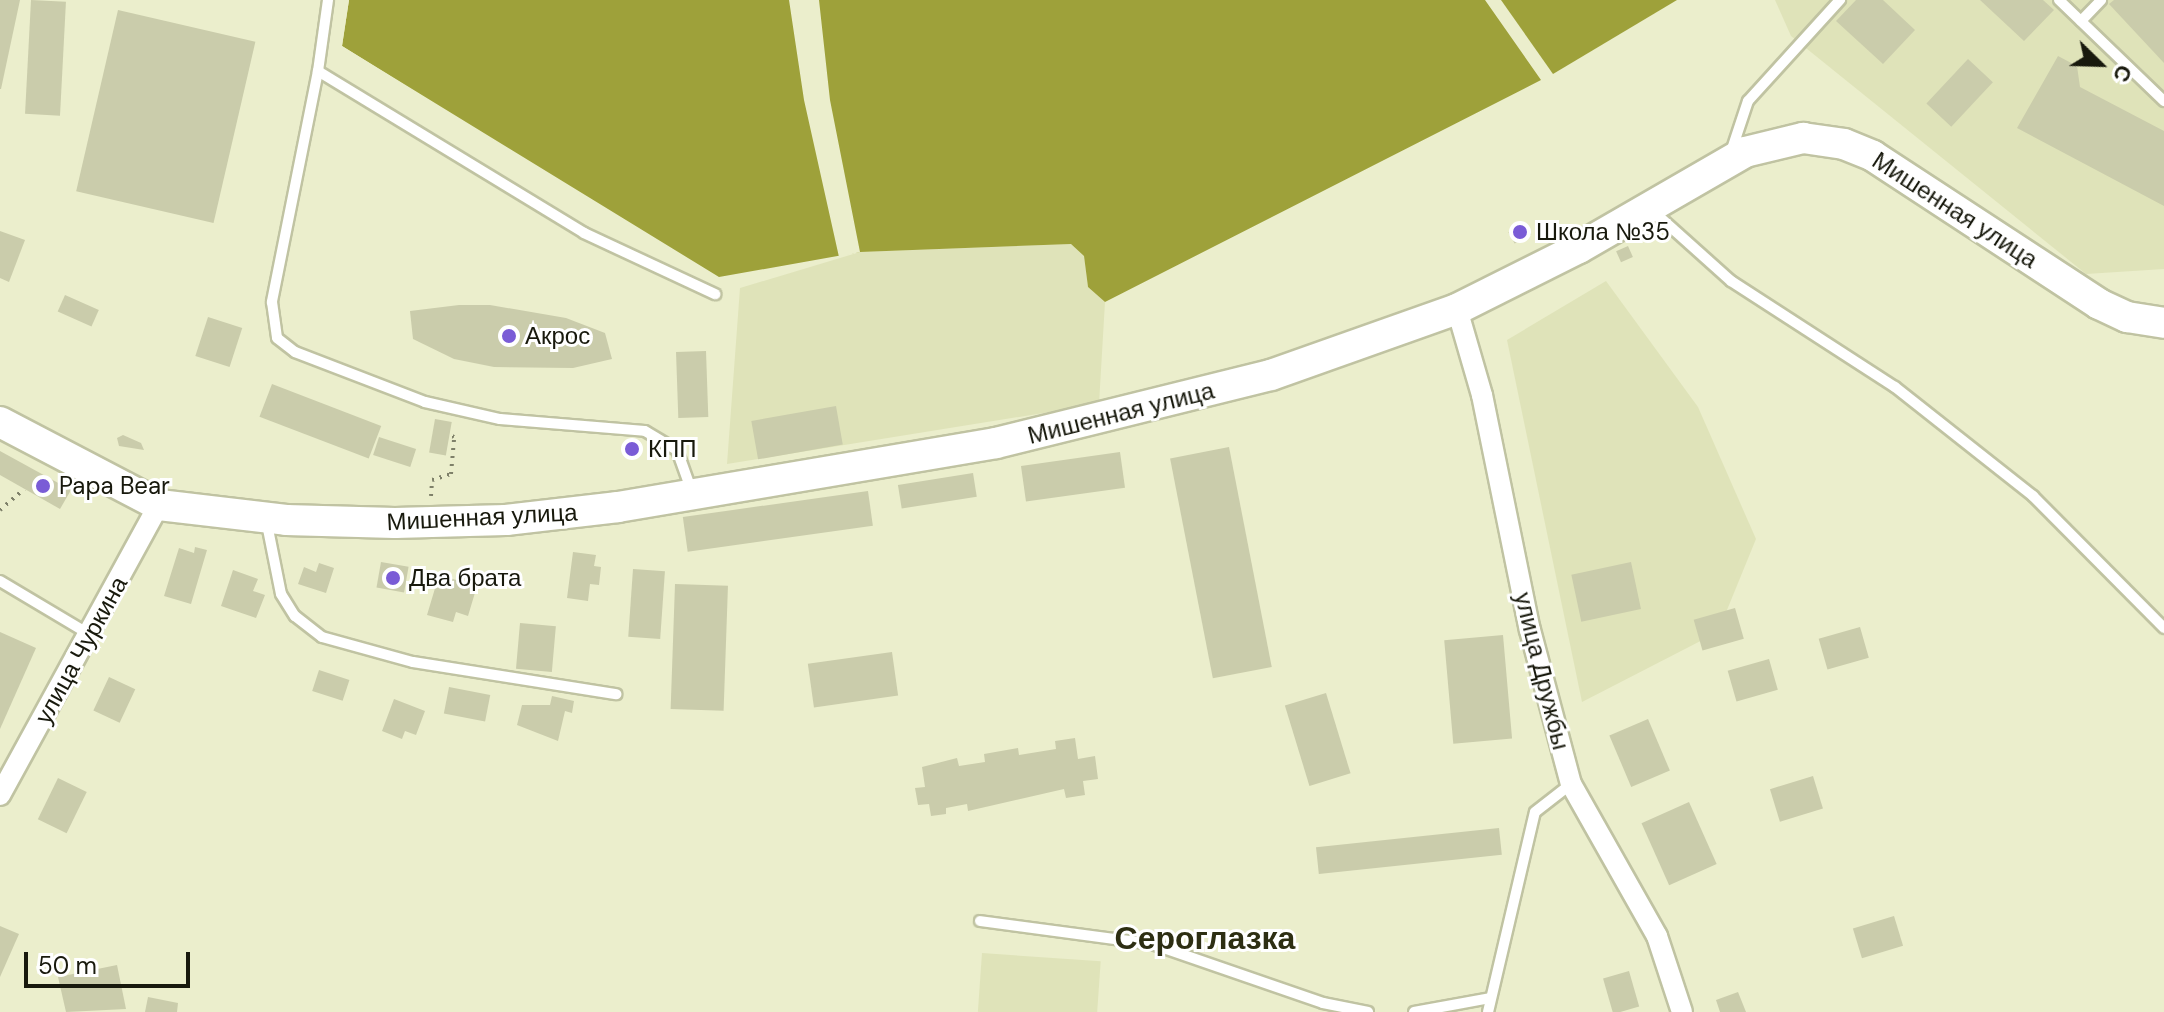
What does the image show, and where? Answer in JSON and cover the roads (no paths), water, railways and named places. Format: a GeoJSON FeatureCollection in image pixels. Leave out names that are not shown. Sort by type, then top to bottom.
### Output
{"type":"FeatureCollection","features":[{"type":"Feature","properties":{"kind":"main road","name":"Мишенная улица"},"geometry":{"type":"LineString","coordinates":[[0,422],[159,505],[266,517],[395,523],[506,520],[692,494],[1099,421],[1271,375],[1457,309],[1649,208],[1729,160],[1784,140],[1844,144],[1909,176],[2099,304],[2127,317],[2164,323]]}},
{"type":"Feature","properties":{"kind":"street","name":"улица Дружбы"},"geometry":{"type":"LineString","coordinates":[[1457,309],[1482,395],[1530,630],[1571,784],[1657,936],[1682,1012]]}},
{"type":"Feature","properties":{"kind":"street","name":"улица Чуркина"},"geometry":{"type":"LineString","coordinates":[[0,795],[91,635],[159,505]]}},
{"type":"Feature","properties":{"kind":"lane"},"geometry":{"type":"LineString","coordinates":[[328,0],[318,71],[272,302],[277,338],[295,352],[425,402],[500,419],[645,431],[677,450],[692,494]]}},
{"type":"Feature","properties":{"kind":"lane"},"geometry":{"type":"LineString","coordinates":[[1729,160],[1748,101],[1840,0]]}},
{"type":"Feature","properties":{"kind":"lane"},"geometry":{"type":"LineString","coordinates":[[2059,0],[2164,101]]}},
{"type":"Feature","properties":{"kind":"lane"},"geometry":{"type":"LineString","coordinates":[[2081,21],[2101,0]]}},
{"type":"Feature","properties":{"kind":"lane"},"geometry":{"type":"LineString","coordinates":[[318,71],[584,233],[715,294]]}},
{"type":"Feature","properties":{"kind":"lane"},"geometry":{"type":"LineString","coordinates":[[1649,208],[1731,281],[1895,387],[2033,496],[2164,628]]}},
{"type":"Feature","properties":{"kind":"lane"},"geometry":{"type":"LineString","coordinates":[[266,517],[281,594],[295,616],[322,637],[427,664],[616,694]]}},
{"type":"Feature","properties":{"kind":"lane"},"geometry":{"type":"LineString","coordinates":[[0,581],[91,635]]}},
{"type":"Feature","properties":{"kind":"lane"},"geometry":{"type":"LineString","coordinates":[[1488,1012],[1535,812],[1571,784]]}},
{"type":"Feature","properties":{"kind":"lane"},"geometry":{"type":"LineString","coordinates":[[980,921],[1152,944],[1323,1003],[1368,1012]]}},
{"type":"Feature","properties":{"kind":"lane"},"geometry":{"type":"LineString","coordinates":[[1414,1012],[1490,998]]}},
{"type":"Feature","properties":{"kind":"place","name":"Школа №35"},"geometry":{"type":"Point","coordinates":[1520,232]}},
{"type":"Feature","properties":{"kind":"place","name":"Акрос"},"geometry":{"type":"Point","coordinates":[509,336]}},
{"type":"Feature","properties":{"kind":"place","name":"КПП"},"geometry":{"type":"Point","coordinates":[632,449]}},
{"type":"Feature","properties":{"kind":"place","name":"Papa Bear"},"geometry":{"type":"Point","coordinates":[43,486]}},
{"type":"Feature","properties":{"kind":"place","name":"Два брата"},"geometry":{"type":"Point","coordinates":[393,578]}},
{"type":"Feature","properties":{"kind":"district","name":"Сероглазка"},"geometry":{"type":"Point","coordinates":[1205,938]}}]}
